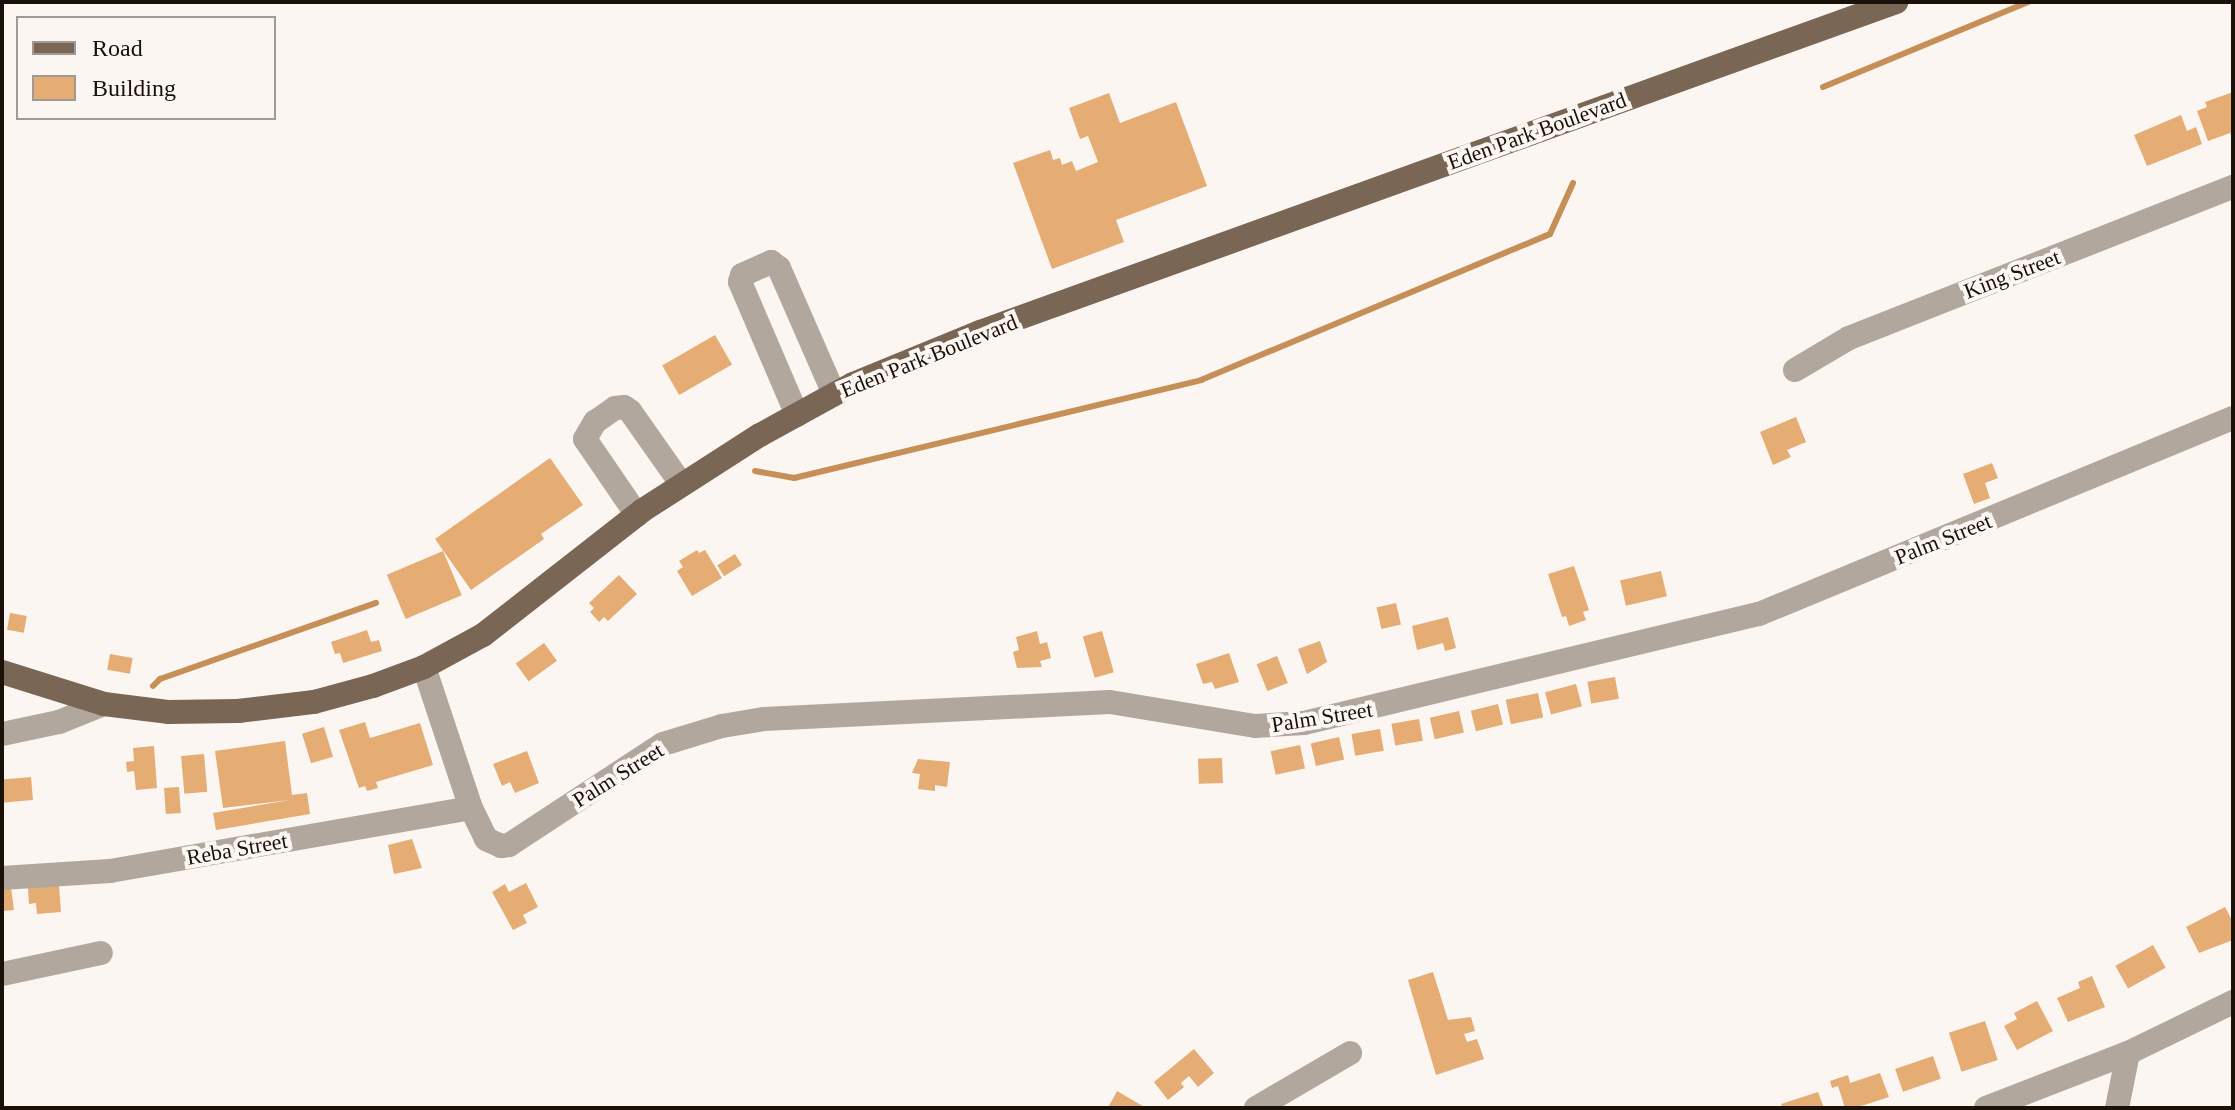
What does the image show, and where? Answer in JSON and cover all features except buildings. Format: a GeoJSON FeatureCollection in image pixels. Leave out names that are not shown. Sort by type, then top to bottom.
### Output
{"type":"FeatureCollection","features":[{"type":"Feature","properties":{"kind":"main road","name":"Eden Park Boulevard"},"geometry":{"type":"LineString","coordinates":[[2,672],[104,704],[168,712],[238,711],[314,702],[373,686],[424,667],[483,635],[637,515],[834,394],[980,332],[1896,2]]}},
{"type":"Feature","properties":{"kind":"street","name":"King Street"},"geometry":{"type":"LineString","coordinates":[[1795,370],[1849,338],[2233,187]]}},
{"type":"Feature","properties":{"kind":"street"},"geometry":{"type":"LineString","coordinates":[[797,415],[740,282],[742,275],[771,262],[779,268],[834,394]]}},
{"type":"Feature","properties":{"kind":"street"},"geometry":{"type":"LineString","coordinates":[[637,515],[585,439],[595,422],[615,408],[624,407],[630,411],[682,485]]}},
{"type":"Feature","properties":{"kind":"street","name":"Palm Street"},"geometry":{"type":"LineString","coordinates":[[424,667],[471,808],[486,839],[494,846],[509,845],[663,744],[722,726],[764,719],[1110,702],[1255,726],[1304,723],[1359,713],[1759,614],[2233,418]]}},
{"type":"Feature","properties":{"kind":"street"},"geometry":{"type":"LineString","coordinates":[[2,734],[59,722],[104,704]]}},
{"type":"Feature","properties":{"kind":"street","name":"Reba Street"},"geometry":{"type":"LineString","coordinates":[[2,878],[110,871],[471,808]]}},
{"type":"Feature","properties":{"kind":"street"},"geometry":{"type":"LineString","coordinates":[[2,974],[101,953]]}},
{"type":"Feature","properties":{"kind":"street"},"geometry":{"type":"LineString","coordinates":[[1986,1108],[2128,1053],[2233,1002]]}},
{"type":"Feature","properties":{"kind":"street"},"geometry":{"type":"LineString","coordinates":[[1256,1108],[1350,1053]]}},
{"type":"Feature","properties":{"kind":"street"},"geometry":{"type":"LineString","coordinates":[[2117,1108],[2128,1053]]}},
{"type":"Feature","properties":{"kind":"waterway"},"geometry":{"type":"LineString","coordinates":[[1823,87],[2028,2]]}},
{"type":"Feature","properties":{"kind":"waterway"},"geometry":{"type":"LineString","coordinates":[[755,471],[794,478],[1201,380],[1550,234],[1573,183]]}},
{"type":"Feature","properties":{"kind":"waterway"},"geometry":{"type":"LineString","coordinates":[[153,686],[160,679],[376,603]]}}]}
